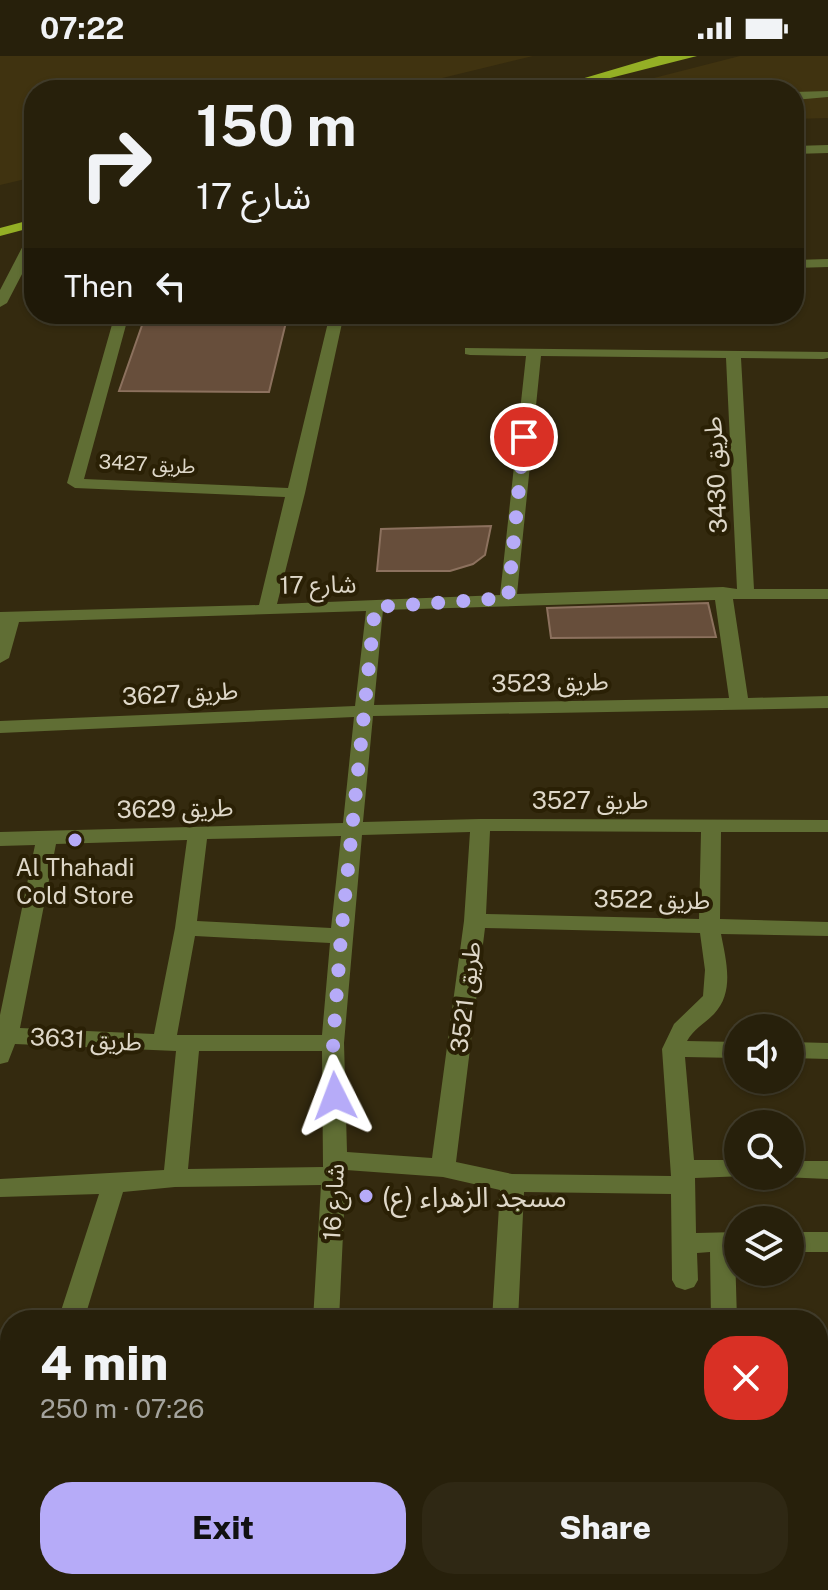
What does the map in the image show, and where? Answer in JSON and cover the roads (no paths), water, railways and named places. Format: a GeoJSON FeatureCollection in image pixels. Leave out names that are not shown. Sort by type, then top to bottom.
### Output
{"type":"FeatureCollection","features":[{"type":"Feature","properties":{"kind":"main road"},"geometry":{"type":"LineString","coordinates":[[587,80],[672,56]]}},
{"type":"Feature","properties":{"kind":"main road"},"geometry":{"type":"LineString","coordinates":[[647,64],[691,56]]}},
{"type":"Feature","properties":{"kind":"main road"},"geometry":{"type":"LineString","coordinates":[[0,232],[24,226]]}},
{"type":"Feature","properties":{"kind":"street"},"geometry":{"type":"LineString","coordinates":[[804,95],[828,94]]}},
{"type":"Feature","properties":{"kind":"street"},"geometry":{"type":"LineString","coordinates":[[804,106],[828,105]]}},
{"type":"Feature","properties":{"kind":"street"},"geometry":{"type":"LineString","coordinates":[[804,150],[828,149]]}},
{"type":"Feature","properties":{"kind":"street"},"geometry":{"type":"LineString","coordinates":[[0,303],[24,257]]}},
{"type":"Feature","properties":{"kind":"street"},"geometry":{"type":"LineString","coordinates":[[804,264],[828,263]]}},
{"type":"Feature","properties":{"kind":"street","name":"طريق 3427"},"geometry":{"type":"LineString","coordinates":[[119,324],[75,483],[297,493]]}},
{"type":"Feature","properties":{"kind":"street"},"geometry":{"type":"LineString","coordinates":[[267,609],[335,324]]}},
{"type":"Feature","properties":{"kind":"street"},"geometry":{"type":"LineString","coordinates":[[470,351],[823,355]]}},
{"type":"Feature","properties":{"kind":"street"},"geometry":{"type":"LineString","coordinates":[[508,598],[534,352]]}},
{"type":"Feature","properties":{"kind":"street","name":"طريق 3430"},"geometry":{"type":"LineString","coordinates":[[733,354],[746,593]]}},
{"type":"Feature","properties":{"kind":"street"},"geometry":{"type":"LineString","coordinates":[[723,592],[739,702]]}},
{"type":"Feature","properties":{"kind":"street","name":"شارع 17"},"geometry":{"type":"LineString","coordinates":[[6,617],[375,607],[508,598],[723,592],[828,594]]}},
{"type":"Feature","properties":{"kind":"street","name":"شارع 16"},"geometry":{"type":"LineString","coordinates":[[327,1310],[335,1168],[333,1043],[362,711],[375,607]]}},
{"type":"Feature","properties":{"kind":"street"},"geometry":{"type":"LineString","coordinates":[[0,658],[6,617]]}},
{"type":"Feature","properties":{"kind":"street","name":"طريق 3523"},"geometry":{"type":"LineString","coordinates":[[362,711],[828,702]]}},
{"type":"Feature","properties":{"kind":"street","name":"طريق 3627"},"geometry":{"type":"LineString","coordinates":[[0,727],[362,711]]}},
{"type":"Feature","properties":{"kind":"street","name":"طريق 3527"},"geometry":{"type":"LineString","coordinates":[[352,829],[480,825],[828,826]]}},
{"type":"Feature","properties":{"kind":"street","name":"طريق 3521"},"geometry":{"type":"LineString","coordinates":[[443,1168],[475,921],[480,825]]}},
{"type":"Feature","properties":{"kind":"street"},"geometry":{"type":"LineString","coordinates":[[685,1280],[673,1049],[678,1032],[710,1004],[715,995],[716,967],[710,926],[711,826]]}},
{"type":"Feature","properties":{"kind":"street","name":"طريق 3629"},"geometry":{"type":"LineString","coordinates":[[0,839],[352,829]]}},
{"type":"Feature","properties":{"kind":"street","name":"طريق 3631"},"geometry":{"type":"LineString","coordinates":[[164,1043],[186,928],[198,833]]}},
{"type":"Feature","properties":{"kind":"street"},"geometry":{"type":"LineString","coordinates":[[4,1046],[7,1000],[47,837]]}},
{"type":"Feature","properties":{"kind":"street","name":"طريق 3522"},"geometry":{"type":"LineString","coordinates":[[475,921],[828,929]]}},
{"type":"Feature","properties":{"kind":"street"},"geometry":{"type":"LineString","coordinates":[[186,928],[341,936]]}},
{"type":"Feature","properties":{"kind":"street"},"geometry":{"type":"LineString","coordinates":[[175,1178],[188,1043]]}},
{"type":"Feature","properties":{"kind":"street","name":"طريق 3631"},"geometry":{"type":"LineString","coordinates":[[4,1046],[333,1043]]}},
{"type":"Feature","properties":{"kind":"street"},"geometry":{"type":"LineString","coordinates":[[673,1049],[724,1050]]}},
{"type":"Feature","properties":{"kind":"street"},"geometry":{"type":"LineString","coordinates":[[804,1050],[828,1051]]}},
{"type":"Feature","properties":{"kind":"street"},"geometry":{"type":"LineString","coordinates":[[0,1188],[114,1184],[335,1168],[443,1168],[512,1183],[682,1177],[724,1171]]}},
{"type":"Feature","properties":{"kind":"street"},"geometry":{"type":"LineString","coordinates":[[804,1170],[828,1170]]}},
{"type":"Feature","properties":{"kind":"street"},"geometry":{"type":"LineString","coordinates":[[506,1310],[512,1183]]}},
{"type":"Feature","properties":{"kind":"street"},"geometry":{"type":"LineString","coordinates":[[74,1310],[114,1184]]}},
{"type":"Feature","properties":{"kind":"street"},"geometry":{"type":"LineString","coordinates":[[683,1243],[724,1242]]}},
{"type":"Feature","properties":{"kind":"street"},"geometry":{"type":"LineString","coordinates":[[804,1242],[828,1242]]}},
{"type":"Feature","properties":{"kind":"street"},"geometry":{"type":"LineString","coordinates":[[725,1310],[727,1286]]}},
{"type":"Feature","properties":{"kind":"place","name":"Al Thahadi Cold Store"},"geometry":{"type":"Point","coordinates":[75,840]}},
{"type":"Feature","properties":{"kind":"place","name":"مسجد الزهراء (ع)"},"geometry":{"type":"Point","coordinates":[366,1196]}}]}
